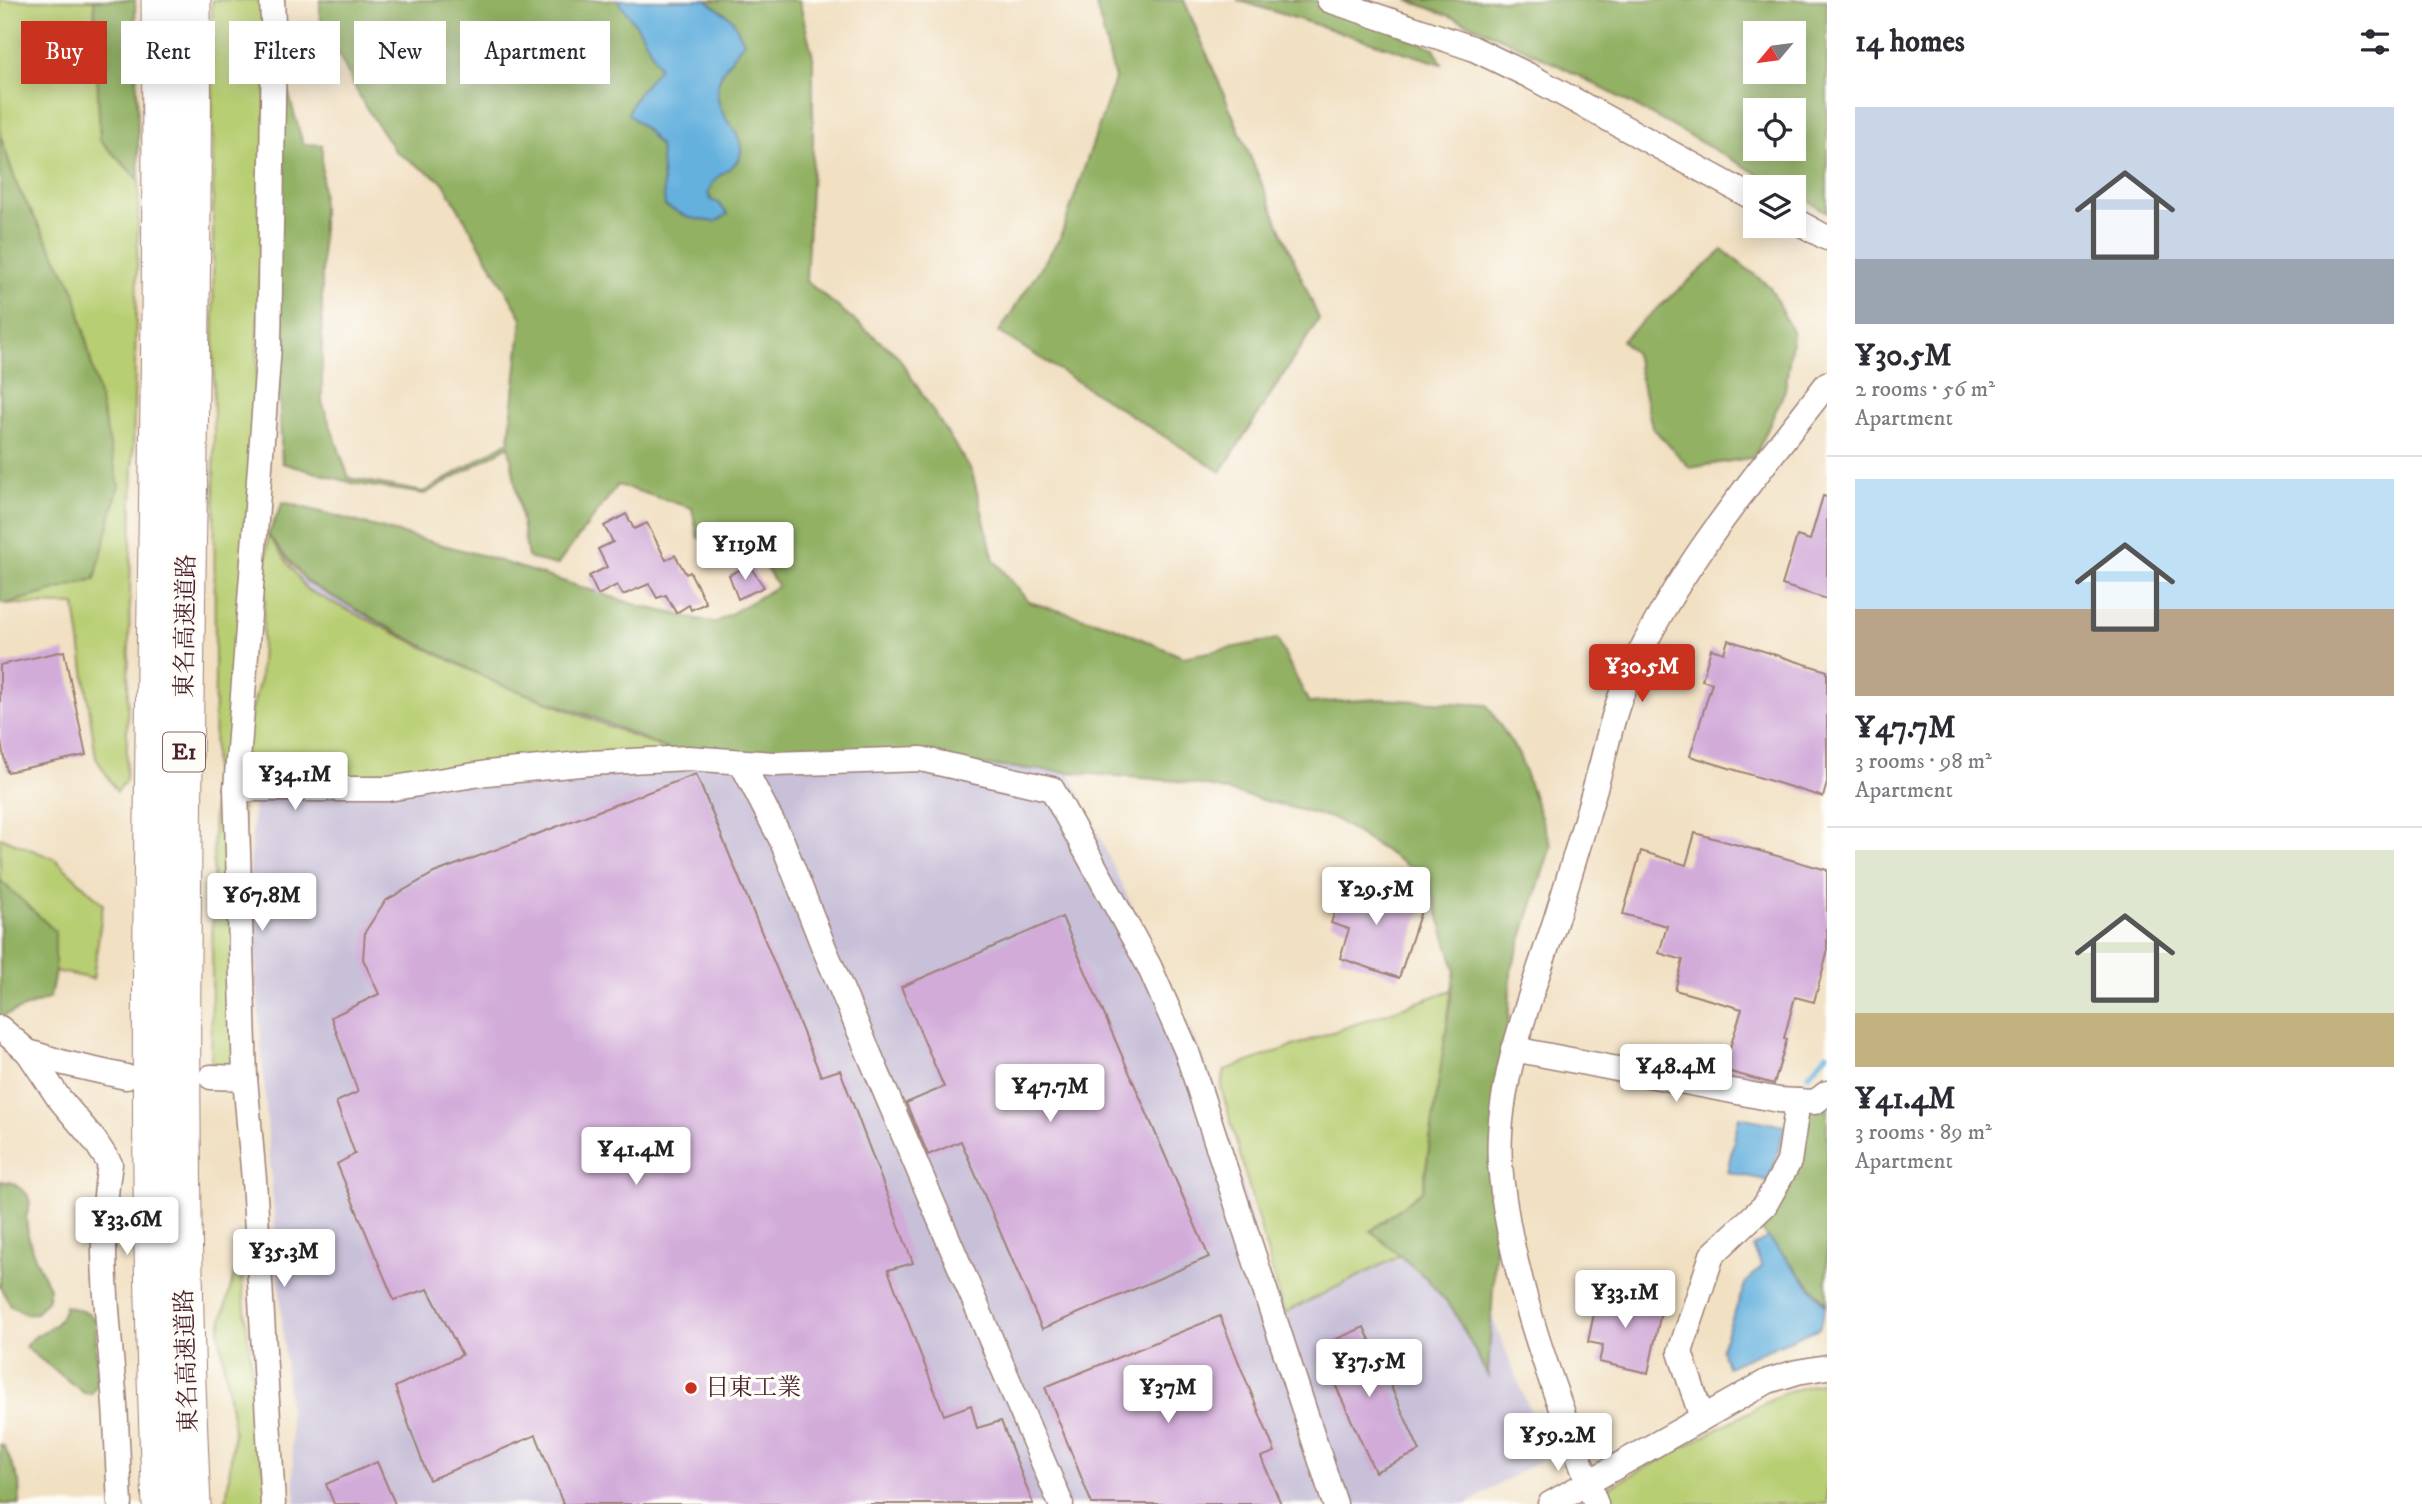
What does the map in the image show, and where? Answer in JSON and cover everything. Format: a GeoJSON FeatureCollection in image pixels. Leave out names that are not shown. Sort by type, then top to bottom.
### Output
{"type":"FeatureCollection","features":[{"type":"Feature","properties":{"kind":"highway","name":"東名高速道路"},"geometry":{"type":"LineString","coordinates":[[160,0],[159,370],[149,1044],[154,1372],[160,1504]]}},
{"type":"Feature","properties":{"kind":"highway","name":"東名高速道路"},"geometry":{"type":"LineString","coordinates":[[192,0],[191,369],[181,1042],[186,1371],[192,1504]]}},
{"type":"Feature","properties":{"kind":"street"},"geometry":{"type":"LineString","coordinates":[[272,0],[274,43],[269,346],[236,789],[245,1078],[274,1504]]}},
{"type":"Feature","properties":{"kind":"street"},"geometry":{"type":"LineString","coordinates":[[1329,0],[1472,48],[1528,75],[1743,192]]}},
{"type":"Feature","properties":{"kind":"street"},"geometry":{"type":"LineString","coordinates":[[1806,227],[1827,238]]}},
{"type":"Feature","properties":{"kind":"street"},"geometry":{"type":"LineString","coordinates":[[1592,1493],[1533,1324],[1508,1226],[1500,1162],[1502,1124],[1513,1049],[1573,867],[1621,694],[1672,592],[1718,524],[1827,384]]}},
{"type":"Feature","properties":{"kind":"street"},"geometry":{"type":"LineString","coordinates":[[236,789],[388,789],[487,773],[592,763],[688,758],[774,764],[921,759],[1052,789],[1149,966],[1187,1052],[1335,1504]]}},
{"type":"Feature","properties":{"kind":"street"},"geometry":{"type":"LineString","coordinates":[[741,762],[782,841],[824,948],[1061,1504]]}},
{"type":"Feature","properties":{"kind":"street"},"geometry":{"type":"LineString","coordinates":[[0,1028],[28,1052],[58,1097],[95,1141],[110,1164],[104,1199],[104,1279],[115,1395],[120,1504]]}},
{"type":"Feature","properties":{"kind":"street"},"geometry":{"type":"LineString","coordinates":[[1513,1049],[1779,1100],[1815,1102],[1827,1093]]}},
{"type":"Feature","properties":{"kind":"street"},"geometry":{"type":"LineString","coordinates":[[28,1052],[126,1077]]}},
{"type":"Feature","properties":{"kind":"street"},"geometry":{"type":"LineString","coordinates":[[211,1077],[245,1078]]}},
{"type":"Feature","properties":{"kind":"street"},"geometry":{"type":"LineString","coordinates":[[1702,1418],[1680,1352],[1712,1255],[1765,1205],[1789,1163],[1798,1101]]}},
{"type":"Feature","properties":{"kind":"street"},"geometry":{"type":"LineString","coordinates":[[1550,1504],[1592,1493],[1702,1418],[1768,1381],[1797,1371],[1827,1367]]}},
{"type":"Feature","properties":{"kind":"shaded area"},"geometry":{"type":"Polygon","coordinates":[[[270,562],[648,731],[1051,733],[1215,1084],[1272,1293],[1462,1243],[1548,1455],[1467,1504],[296,1504],[249,882],[270,562]]]}},
{"type":"Feature","properties":{"kind":"green space"},"geometry":{"type":"Polygon","coordinates":[[[0,0],[95,0],[96,21],[21,21],[21,84],[98,84],[100,140],[139,180],[126,780],[117,792],[96,758],[75,605],[6,604],[95,579],[75,291],[18,188],[0,135],[0,0]]]}},
{"type":"Feature","properties":{"kind":"green space"},"geometry":{"type":"Polygon","coordinates":[[[94,0],[135,0],[135,21],[121,21],[121,84],[137,84],[139,180],[100,140],[98,84],[107,84],[107,21],[95,21],[94,0]]]}},
{"type":"Feature","properties":{"kind":"green space"},"geometry":{"type":"Polygon","coordinates":[[[212,0],[270,0],[269,21],[229,21],[229,84],[267,84],[243,745],[260,679],[268,535],[307,590],[484,677],[688,758],[293,789],[242,769],[245,1078],[211,1077],[215,671],[212,84],[215,84],[215,21],[212,21],[212,0]]]}},
{"type":"Feature","properties":{"kind":"green space"},"geometry":{"type":"Polygon","coordinates":[[[320,0],[799,0],[813,57],[813,149],[806,281],[897,355],[972,472],[994,560],[1029,602],[1112,626],[1183,657],[1277,639],[1309,703],[1380,699],[1487,705],[1519,755],[1551,846],[1511,972],[1488,1376],[1454,1311],[1426,1278],[1371,1231],[1423,1190],[1455,969],[1427,878],[1335,819],[1212,787],[1177,781],[897,758],[688,758],[593,717],[496,683],[308,583],[268,535],[283,502],[484,556],[640,606],[715,623],[778,586],[746,539],[698,538],[692,508],[618,485],[557,565],[528,558],[509,446],[425,494],[356,484],[282,463],[269,130],[272,84],[286,84],[303,144],[322,145],[322,402],[349,478],[424,492],[509,441],[522,318],[443,182],[395,151],[362,101],[340,57],[340,21],[322,21],[320,0]]]}},
{"type":"Feature","properties":{"kind":"green space"},"geometry":{"type":"Polygon","coordinates":[[[1095,0],[1184,0],[1319,319],[1221,472],[999,332],[1060,238],[1115,79],[1095,0]]]}},
{"type":"Feature","properties":{"kind":"green space"},"geometry":{"type":"Polygon","coordinates":[[[1237,0],[1314,0],[1434,48],[1442,64],[1237,0]]]}},
{"type":"Feature","properties":{"kind":"green space"},"geometry":{"type":"Polygon","coordinates":[[[1407,0],[1827,0],[1827,212],[1806,200],[1806,175],[1760,175],[1598,86],[1504,39],[1407,0]]]}},
{"type":"Feature","properties":{"kind":"green space"},"geometry":{"type":"Polygon","coordinates":[[[0,135],[18,188],[75,291],[119,485],[95,579],[6,604],[0,602],[0,135]]]}},
{"type":"Feature","properties":{"kind":"green space"},"geometry":{"type":"Polygon","coordinates":[[[1723,250],[1770,287],[1793,334],[1785,390],[1755,457],[1690,468],[1652,427],[1635,354],[1622,340],[1723,250]]]}},
{"type":"Feature","properties":{"kind":"green space"},"geometry":{"type":"Polygon","coordinates":[[[0,837],[55,859],[103,904],[93,979],[55,971],[55,938],[0,882],[0,837]]]}},
{"type":"Feature","properties":{"kind":"green space"},"geometry":{"type":"Polygon","coordinates":[[[0,880],[55,931],[55,971],[50,998],[0,1017],[0,880]]]}},
{"type":"Feature","properties":{"kind":"green space"},"geometry":{"type":"Polygon","coordinates":[[[1452,990],[1423,1190],[1371,1231],[1400,1256],[1284,1313],[1221,1087],[1225,1070],[1452,990]]]}},
{"type":"Feature","properties":{"kind":"green space"},"geometry":{"type":"Polygon","coordinates":[[[1827,1090],[1827,1304],[1759,1227],[1815,1102],[1827,1090]]]}},
{"type":"Feature","properties":{"kind":"green space"},"geometry":{"type":"Polygon","coordinates":[[[1,1181],[13,1183],[27,1194],[30,1202],[26,1218],[28,1235],[49,1288],[48,1299],[36,1313],[26,1314],[11,1306],[0,1287],[1,1181]]]}},
{"type":"Feature","properties":{"kind":"green space"},"geometry":{"type":"Polygon","coordinates":[[[239,1255],[262,1462],[274,1504],[226,1504],[234,1430],[219,1331],[239,1255]]]}},
{"type":"Feature","properties":{"kind":"green space"},"geometry":{"type":"Polygon","coordinates":[[[65,1306],[88,1313],[96,1321],[96,1386],[91,1394],[84,1393],[25,1347],[57,1322],[65,1306]]]}},
{"type":"Feature","properties":{"kind":"green space"},"geometry":{"type":"Polygon","coordinates":[[[1827,1381],[1827,1504],[1608,1504],[1602,1491],[1786,1392],[1827,1381]]]}},
{"type":"Feature","properties":{"kind":"green space"},"geometry":{"type":"Polygon","coordinates":[[[0,1444],[4,1446],[19,1481],[20,1504],[0,1504],[0,1444]]]}},
{"type":"Feature","properties":{"kind":"water"},"geometry":{"type":"Polygon","coordinates":[[[617,0],[706,0],[732,19],[744,42],[728,63],[718,83],[719,103],[737,135],[741,148],[738,160],[716,179],[708,193],[711,200],[718,203],[728,214],[715,222],[690,218],[665,206],[660,147],[628,114],[637,95],[659,67],[640,30],[617,0]]]}},
{"type":"Feature","properties":{"kind":"water"},"geometry":{"type":"Polygon","coordinates":[[[1739,1117],[1785,1126],[1770,1181],[1727,1172],[1739,1117]]]}},
{"type":"Feature","properties":{"kind":"water"},"geometry":{"type":"Polygon","coordinates":[[[1768,1237],[1826,1306],[1819,1328],[1727,1367],[1721,1348],[1746,1282],[1762,1266],[1753,1247],[1768,1237]]]}},
{"type":"Feature","properties":{"kind":"building"},"geometry":{"type":"Polygon","coordinates":[[[1823,496],[1827,497],[1827,599],[1782,585],[1797,536],[1810,540],[1823,496]]]}},
{"type":"Feature","properties":{"kind":"building"},"geometry":{"type":"Polygon","coordinates":[[[626,514],[634,529],[647,523],[666,560],[675,555],[686,574],[690,572],[706,603],[691,610],[689,605],[676,613],[666,595],[657,598],[649,584],[623,595],[617,585],[598,595],[589,576],[607,567],[598,549],[613,542],[604,526],[626,514]]]}},
{"type":"Feature","properties":{"kind":"building"},"geometry":{"type":"Polygon","coordinates":[[[749,565],[764,587],[738,599],[729,575],[749,565]]]}},
{"type":"Feature","properties":{"kind":"building"},"geometry":{"type":"Polygon","coordinates":[[[1728,640],[1827,671],[1827,783],[1823,797],[1690,756],[1712,683],[1702,680],[1711,649],[1724,653],[1728,640]]]}},
{"type":"Feature","properties":{"kind":"building"},"geometry":{"type":"Polygon","coordinates":[[[64,651],[86,755],[7,772],[0,738],[0,665],[64,651]]]}},
{"type":"Feature","properties":{"kind":"building"},"geometry":{"type":"Polygon","coordinates":[[[696,774],[821,1076],[840,1070],[913,1263],[888,1270],[944,1415],[971,1405],[977,1428],[1001,1421],[1033,1504],[563,1504],[536,1435],[429,1480],[395,1387],[462,1355],[428,1289],[394,1300],[337,1164],[355,1154],[336,1102],[358,1092],[331,1017],[379,994],[363,959],[365,932],[385,901],[434,873],[696,774]]]}},
{"type":"Feature","properties":{"kind":"building"},"geometry":{"type":"Polygon","coordinates":[[[1695,833],[1827,870],[1827,954],[1814,1002],[1795,997],[1774,1084],[1723,1070],[1742,1009],[1675,990],[1683,960],[1659,953],[1667,926],[1623,914],[1641,851],[1686,865],[1695,833]]]}},
{"type":"Feature","properties":{"kind":"building"},"geometry":{"type":"Polygon","coordinates":[[[1345,879],[1423,905],[1399,978],[1340,958],[1349,929],[1331,923],[1345,879]]]}},
{"type":"Feature","properties":{"kind":"building"},"geometry":{"type":"Polygon","coordinates":[[[1062,917],[1209,1257],[1042,1329],[961,1141],[928,1155],[906,1103],[944,1087],[901,987],[1062,917]]]}},
{"type":"Feature","properties":{"kind":"building"},"geometry":{"type":"Polygon","coordinates":[[[1599,1289],[1663,1303],[1648,1373],[1599,1362],[1603,1345],[1588,1342],[1599,1289]]]}},
{"type":"Feature","properties":{"kind":"building"},"geometry":{"type":"Polygon","coordinates":[[[1220,1316],[1275,1452],[1261,1457],[1281,1504],[1092,1504],[1045,1387],[1220,1316]]]}},
{"type":"Feature","properties":{"kind":"building"},"geometry":{"type":"Polygon","coordinates":[[[1364,1327],[1420,1451],[1375,1472],[1318,1347],[1364,1327]]]}},
{"type":"Feature","properties":{"kind":"building"},"geometry":{"type":"Polygon","coordinates":[[[377,1462],[395,1504],[334,1504],[326,1484],[377,1462]]]}},
{"type":"Feature","properties":{"kind":"waterway"},"geometry":{"type":"LineString","coordinates":[[1808,1075],[1827,1054]]}},
{"type":"Feature","properties":{"kind":"place","name":"日東工業"},"geometry":{"type":"Point","coordinates":[691,1388]}}]}
